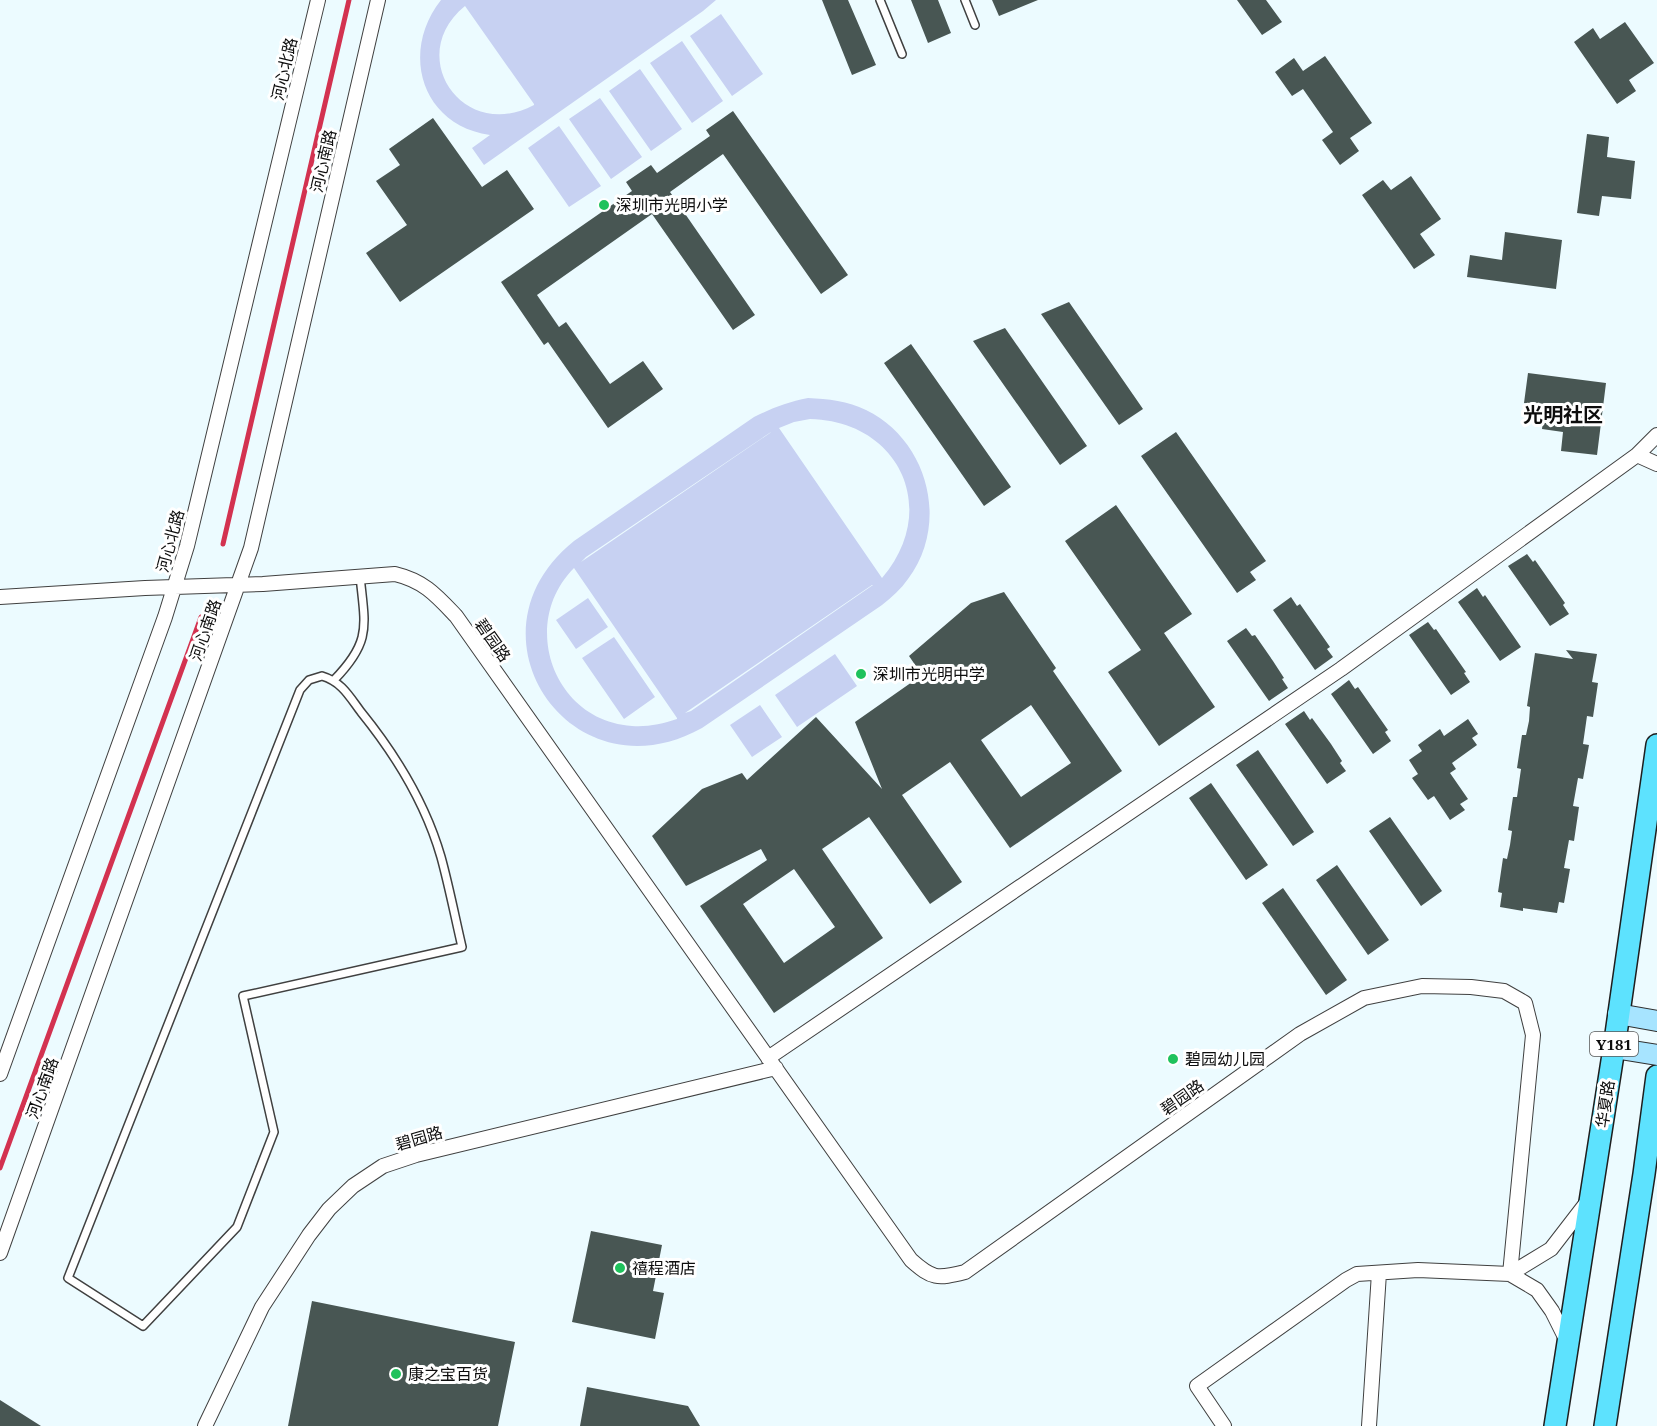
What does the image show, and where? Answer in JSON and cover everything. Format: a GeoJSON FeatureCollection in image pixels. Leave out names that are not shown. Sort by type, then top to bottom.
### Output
{"type":"FeatureCollection","features":[{"type":"Feature","properties":{"kind":"main road","name":"华夏路"},"geometry":{"type":"LineString","coordinates":[[1555,1426],[1592,1195],[1657,745]]}},
{"type":"Feature","properties":{"kind":"main road"},"geometry":{"type":"LineString","coordinates":[[1605,1426],[1657,1076]]}},
{"type":"Feature","properties":{"kind":"main road"},"geometry":{"type":"LineString","coordinates":[[1644,1174],[1657,1153]]}},
{"type":"Feature","properties":{"kind":"street","name":"河心北路"},"geometry":{"type":"LineString","coordinates":[[0,1074],[187,546],[318,0]]}},
{"type":"Feature","properties":{"kind":"street","name":"河心南路"},"geometry":{"type":"LineString","coordinates":[[0,1253],[251,548],[378,0]]}},
{"type":"Feature","properties":{"kind":"street"},"geometry":{"type":"LineString","coordinates":[[772,1063],[1341,669],[1636,454],[1657,435]]}},
{"type":"Feature","properties":{"kind":"street"},"geometry":{"type":"LineString","coordinates":[[1636,454],[1657,464]]}},
{"type":"Feature","properties":{"kind":"street","name":"碧园路"},"geometry":{"type":"LineString","coordinates":[[0,597],[239,585],[395,574],[414,579],[436,594],[456,616],[911,1260],[927,1274],[945,1277],[965,1272],[1300,1034],[1364,998],[1422,986],[1471,987],[1504,991],[1525,1003],[1533,1035],[1510,1274]]}},
{"type":"Feature","properties":{"kind":"street"},"geometry":{"type":"LineString","coordinates":[[1618,1014],[1657,1021]]}},
{"type":"Feature","properties":{"kind":"street"},"geometry":{"type":"LineString","coordinates":[[1614,1048],[1657,1055]]}},
{"type":"Feature","properties":{"kind":"street","name":"碧园路"},"geometry":{"type":"LineString","coordinates":[[205,1426],[262,1307],[309,1235],[329,1209],[353,1186],[383,1166],[416,1155],[772,1063]]}},
{"type":"Feature","properties":{"kind":"street"},"geometry":{"type":"LineString","coordinates":[[1510,1274],[1551,1249],[1592,1195]]}},
{"type":"Feature","properties":{"kind":"street"},"geometry":{"type":"LineString","coordinates":[[1224,1426],[1197,1386],[1346,1280],[1357,1275],[1418,1270],[1510,1274],[1537,1290],[1552,1311],[1568,1343]]}},
{"type":"Feature","properties":{"kind":"street"},"geometry":{"type":"LineString","coordinates":[[1369,1426],[1378,1273]]}},
{"type":"Feature","properties":{"kind":"lane"},"geometry":{"type":"LineString","coordinates":[[880,0],[902,54]]}},
{"type":"Feature","properties":{"kind":"lane"},"geometry":{"type":"LineString","coordinates":[[965,0],[975,25]]}},
{"type":"Feature","properties":{"kind":"lane"},"geometry":{"type":"LineString","coordinates":[[334,680],[351,662],[359,649],[363,634],[360,576]]}},
{"type":"Feature","properties":{"kind":"lane"},"geometry":{"type":"LineString","coordinates":[[322,676],[334,680],[375,729],[401,769],[423,812],[441,856],[462,947],[243,996],[274,1132],[237,1227],[143,1326],[68,1278],[300,690],[309,680],[322,676]]}},
{"type":"Feature","properties":{"kind":"shaded area"},"geometry":{"type":"Polygon","coordinates":[[[441,0],[716,0],[484,165],[472,148],[490,135],[466,128],[447,117],[433,102],[424,83],[420,63],[422,42],[429,20],[441,0]],[[465,6],[447,26],[440,47],[441,69],[450,88],[464,103],[484,112],[508,114],[534,104],[465,6]]]}},
{"type":"Feature","properties":{"kind":"shaded area"},"geometry":{"type":"Polygon","coordinates":[[[721,14],[763,74],[732,96],[690,36],[721,14]]]}},
{"type":"Feature","properties":{"kind":"shaded area"},"geometry":{"type":"Polygon","coordinates":[[[682,41],[723,101],[692,123],[650,63],[682,41]]]}},
{"type":"Feature","properties":{"kind":"shaded area"},"geometry":{"type":"Polygon","coordinates":[[[640,69],[682,129],[651,151],[609,91],[640,69]]]}},
{"type":"Feature","properties":{"kind":"shaded area"},"geometry":{"type":"Polygon","coordinates":[[[600,98],[642,157],[611,179],[569,119],[600,98]]]}},
{"type":"Feature","properties":{"kind":"shaded area"},"geometry":{"type":"Polygon","coordinates":[[[559,126],[601,186],[569,207],[528,148],[559,126]]]}},
{"type":"Feature","properties":{"kind":"shaded area"},"geometry":{"type":"Polygon","coordinates":[[[808,398],[838,401],[866,410],[887,424],[905,441],[918,462],[926,485],[930,509],[928,533],[921,557],[908,579],[882,605],[702,728],[654,745],[610,743],[573,725],[545,697],[529,660],[527,620],[541,579],[574,541],[754,417],[808,398]],[[810,419],[779,428],[882,578],[899,551],[908,524],[909,498],[902,473],[887,452],[867,435],[841,424],[810,419]],[[771,432],[586,557],[581,562],[771,432]],[[574,568],[557,590],[549,615],[547,641],[553,666],[564,688],[582,707],[605,720],[638,726],[655,725],[677,719],[574,568]],[[872,585],[685,713],[691,711],[872,585]]]}},
{"type":"Feature","properties":{"kind":"shaded area"},"geometry":{"type":"Polygon","coordinates":[[[588,598],[608,627],[576,649],[556,620],[588,598]]]}},
{"type":"Feature","properties":{"kind":"shaded area"},"geometry":{"type":"Polygon","coordinates":[[[614,637],[655,697],[624,719],[582,658],[614,637]]]}},
{"type":"Feature","properties":{"kind":"shaded area"},"geometry":{"type":"Polygon","coordinates":[[[835,654],[857,686],[797,727],[775,695],[835,654]]]}},
{"type":"Feature","properties":{"kind":"shaded area"},"geometry":{"type":"Polygon","coordinates":[[[760,705],[782,737],[752,757],[730,725],[760,705]]]}},
{"type":"Feature","properties":{"kind":"building"},"geometry":{"type":"Polygon","coordinates":[[[822,0],[848,0],[876,65],[852,75],[822,0]]]}},
{"type":"Feature","properties":{"kind":"building"},"geometry":{"type":"Polygon","coordinates":[[[911,0],[938,0],[951,33],[928,43],[911,0]]]}},
{"type":"Feature","properties":{"kind":"building"},"geometry":{"type":"Polygon","coordinates":[[[992,0],[1038,0],[999,16],[992,0]]]}},
{"type":"Feature","properties":{"kind":"building"},"geometry":{"type":"Polygon","coordinates":[[[1237,0],[1266,0],[1282,22],[1262,35],[1237,0]]]}},
{"type":"Feature","properties":{"kind":"building"},"geometry":{"type":"Polygon","coordinates":[[[1625,22],[1654,63],[1629,80],[1636,91],[1617,104],[1574,42],[1593,28],[1600,39],[1625,22]]]}},
{"type":"Feature","properties":{"kind":"building"},"geometry":{"type":"Polygon","coordinates":[[[1325,56],[1372,123],[1350,138],[1359,151],[1340,165],[1322,140],[1333,132],[1303,89],[1292,96],[1275,72],[1294,58],[1303,71],[1325,56]]]}},
{"type":"Feature","properties":{"kind":"building"},"geometry":{"type":"Polygon","coordinates":[[[733,111],[848,275],[821,294],[723,154],[670,192],[755,315],[733,330],[652,214],[537,295],[559,327],[566,322],[610,384],[643,361],[663,389],[608,428],[548,342],[544,345],[501,282],[632,191],[626,182],[651,165],[657,173],[710,136],[706,130],[733,111]]]}},
{"type":"Feature","properties":{"kind":"building"},"geometry":{"type":"Polygon","coordinates":[[[433,118],[482,187],[507,170],[534,209],[400,302],[366,253],[407,225],[376,181],[400,165],[389,149],[433,118]]]}},
{"type":"Feature","properties":{"kind":"building"},"geometry":{"type":"Polygon","coordinates":[[[1587,134],[1609,137],[1607,157],[1635,161],[1631,199],[1602,196],[1599,216],[1577,213],[1587,134]]]}},
{"type":"Feature","properties":{"kind":"building"},"geometry":{"type":"Polygon","coordinates":[[[1411,176],[1441,219],[1420,234],[1435,255],[1414,269],[1362,195],[1383,180],[1391,190],[1411,176]]]}},
{"type":"Feature","properties":{"kind":"building"},"geometry":{"type":"Polygon","coordinates":[[[1505,232],[1562,240],[1556,289],[1467,277],[1470,255],[1502,260],[1505,232]]]}},
{"type":"Feature","properties":{"kind":"building"},"geometry":{"type":"Polygon","coordinates":[[[1069,302],[1143,409],[1119,425],[1041,314],[1069,302]]]}},
{"type":"Feature","properties":{"kind":"building"},"geometry":{"type":"Polygon","coordinates":[[[1005,328],[1087,446],[1060,465],[973,341],[1005,328]]]}},
{"type":"Feature","properties":{"kind":"building"},"geometry":{"type":"Polygon","coordinates":[[[911,344],[1011,487],[984,506],[884,363],[911,344]]]}},
{"type":"Feature","properties":{"kind":"building"},"geometry":{"type":"Polygon","coordinates":[[[1528,373],[1606,383],[1597,455],[1561,451],[1563,432],[1542,429],[1545,405],[1524,403],[1528,373]]]}},
{"type":"Feature","properties":{"kind":"building"},"geometry":{"type":"Polygon","coordinates":[[[1176,432],[1266,561],[1250,572],[1256,580],[1237,593],[1141,456],[1176,432]]]}},
{"type":"Feature","properties":{"kind":"building"},"geometry":{"type":"Polygon","coordinates":[[[1116,505],[1192,614],[1164,633],[1215,707],[1159,746],[1108,672],[1141,650],[1065,541],[1116,505]]]}},
{"type":"Feature","properties":{"kind":"building"},"geometry":{"type":"Polygon","coordinates":[[[1527,554],[1533,562],[1535,560],[1565,603],[1563,605],[1569,614],[1550,626],[1508,566],[1527,554]]]}},
{"type":"Feature","properties":{"kind":"building"},"geometry":{"type":"Polygon","coordinates":[[[1477,588],[1483,597],[1485,595],[1521,647],[1500,661],[1458,602],[1477,588]]]}},
{"type":"Feature","properties":{"kind":"building"},"geometry":{"type":"Polygon","coordinates":[[[1004,592],[1056,668],[1053,671],[1122,771],[1010,848],[950,762],[902,795],[962,882],[930,904],[869,817],[822,849],[883,938],[774,1013],[700,906],[767,860],[761,849],[686,886],[652,836],[702,789],[742,773],[747,780],[816,717],[882,789],[855,722],[922,675],[909,656],[971,603],[1004,592]],[[1031,705],[981,740],[1021,797],[1071,763],[1031,705]],[[794,869],[743,904],[784,963],[835,927],[794,869]]]}},
{"type":"Feature","properties":{"kind":"building"},"geometry":{"type":"Polygon","coordinates":[[[1291,597],[1297,606],[1300,604],[1330,647],[1327,649],[1333,657],[1315,670],[1273,610],[1291,597]]]}},
{"type":"Feature","properties":{"kind":"building"},"geometry":{"type":"Polygon","coordinates":[[[1428,622],[1434,630],[1436,629],[1466,672],[1464,673],[1470,682],[1451,695],[1409,635],[1428,622]]]}},
{"type":"Feature","properties":{"kind":"building"},"geometry":{"type":"Polygon","coordinates":[[[1246,628],[1252,636],[1255,635],[1284,678],[1282,679],[1288,688],[1269,701],[1227,641],[1246,628]]]}},
{"type":"Feature","properties":{"kind":"building"},"geometry":{"type":"Polygon","coordinates":[[[1566,650],[1597,654],[1592,682],[1598,683],[1593,717],[1587,716],[1583,744],[1589,745],[1583,779],[1578,778],[1573,806],[1579,807],[1574,841],[1569,840],[1564,868],[1570,869],[1564,903],[1559,902],[1557,913],[1500,907],[1502,893],[1498,892],[1503,858],[1507,859],[1510,845],[1512,831],[1508,830],[1513,797],[1517,797],[1521,769],[1517,768],[1522,735],[1526,735],[1529,721],[1530,707],[1527,706],[1535,653],[1573,659],[1566,650]]]}},
{"type":"Feature","properties":{"kind":"building"},"geometry":{"type":"Polygon","coordinates":[[[1349,680],[1355,689],[1358,687],[1388,730],[1385,732],[1391,741],[1373,754],[1331,694],[1349,680]]]}},
{"type":"Feature","properties":{"kind":"building"},"geometry":{"type":"Polygon","coordinates":[[[1304,711],[1331,744],[1346,771],[1327,784],[1285,724],[1304,711]]]}},
{"type":"Feature","properties":{"kind":"building"},"geometry":{"type":"Polygon","coordinates":[[[1468,719],[1478,734],[1472,738],[1477,745],[1452,763],[1456,769],[1450,773],[1468,799],[1460,804],[1465,810],[1450,820],[1434,796],[1428,800],[1412,778],[1418,774],[1409,760],[1422,751],[1418,745],[1440,729],[1444,736],[1468,719]]]}},
{"type":"Feature","properties":{"kind":"building"},"geometry":{"type":"Polygon","coordinates":[[[1258,750],[1314,832],[1293,846],[1236,765],[1258,750]]]}},
{"type":"Feature","properties":{"kind":"building"},"geometry":{"type":"Polygon","coordinates":[[[1211,783],[1268,865],[1246,880],[1189,798],[1211,783]]]}},
{"type":"Feature","properties":{"kind":"building"},"geometry":{"type":"Polygon","coordinates":[[[1390,817],[1442,891],[1421,906],[1369,831],[1390,817]]]}},
{"type":"Feature","properties":{"kind":"building"},"geometry":{"type":"Polygon","coordinates":[[[1337,865],[1389,940],[1368,955],[1316,880],[1337,865]]]}},
{"type":"Feature","properties":{"kind":"building"},"geometry":{"type":"Polygon","coordinates":[[[1283,888],[1347,980],[1326,995],[1262,903],[1283,888]]]}},
{"type":"Feature","properties":{"kind":"building","name":"禧程酒店"},"geometry":{"type":"Polygon","coordinates":[[[591,1231],[662,1245],[653,1291],[664,1293],[655,1339],[572,1322],[591,1231]]]}},
{"type":"Feature","properties":{"kind":"building","name":"康之宝百货"},"geometry":{"type":"Polygon","coordinates":[[[312,1301],[515,1342],[498,1426],[288,1426],[312,1301]]]}},
{"type":"Feature","properties":{"kind":"building"},"geometry":{"type":"Polygon","coordinates":[[[587,1387],[688,1406],[700,1426],[580,1426],[587,1387]]]}},
{"type":"Feature","properties":{"kind":"building"},"geometry":{"type":"Polygon","coordinates":[[[0,1400],[41,1426],[0,1426],[0,1400]]]}},
{"type":"Feature","properties":{"kind":"waterway"},"geometry":{"type":"LineString","coordinates":[[223,544],[349,0]]}},
{"type":"Feature","properties":{"kind":"waterway"},"geometry":{"type":"LineString","coordinates":[[0,1168],[201,617]]}},
{"type":"Feature","properties":{"kind":"place","name":"深圳市光明小学"},"geometry":{"type":"Point","coordinates":[604,205]}},
{"type":"Feature","properties":{"kind":"place","name":"深圳市光明中学"},"geometry":{"type":"Point","coordinates":[861,674]}},
{"type":"Feature","properties":{"kind":"place","name":"碧园幼儿园"},"geometry":{"type":"Point","coordinates":[1173,1059]}},
{"type":"Feature","properties":{"kind":"place","name":"禧程酒店"},"geometry":{"type":"Point","coordinates":[620,1268]}},
{"type":"Feature","properties":{"kind":"place","name":"康之宝百货"},"geometry":{"type":"Point","coordinates":[396,1374]}},
{"type":"Feature","properties":{"kind":"district","name":"光明社区"},"geometry":{"type":"Point","coordinates":[1563,414]}}]}
